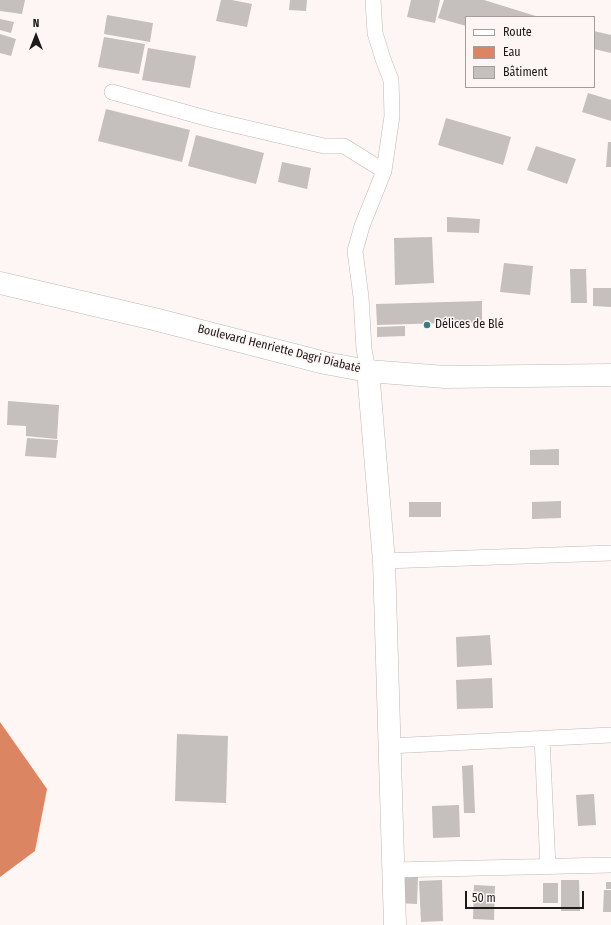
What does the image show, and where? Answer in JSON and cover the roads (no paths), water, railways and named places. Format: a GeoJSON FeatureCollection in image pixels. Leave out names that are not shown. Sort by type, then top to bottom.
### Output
{"type":"FeatureCollection","features":[{"type":"Feature","properties":{"kind":"main road","name":"Boulevard Henriette Dagri Diabaté"},"geometry":{"type":"LineString","coordinates":[[0,283],[154,319],[325,362],[368,371],[445,377],[611,375]]}},
{"type":"Feature","properties":{"kind":"main road"},"geometry":{"type":"LineString","coordinates":[[368,371],[384,560],[394,925]]}},
{"type":"Feature","properties":{"kind":"street"},"geometry":{"type":"LineString","coordinates":[[368,371],[364,349],[361,297],[355,251],[362,226],[384,171],[392,116],[391,80],[375,33],[373,0]]}},
{"type":"Feature","properties":{"kind":"street"},"geometry":{"type":"LineString","coordinates":[[112,92],[213,120],[324,146],[344,146],[384,171]]}},
{"type":"Feature","properties":{"kind":"street"},"geometry":{"type":"LineString","coordinates":[[384,560],[611,553]]}},
{"type":"Feature","properties":{"kind":"street"},"geometry":{"type":"LineString","coordinates":[[389,746],[611,735]]}},
{"type":"Feature","properties":{"kind":"street"},"geometry":{"type":"LineString","coordinates":[[542,738],[548,867]]}},
{"type":"Feature","properties":{"kind":"street"},"geometry":{"type":"LineString","coordinates":[[393,870],[611,865]]}},
{"type":"Feature","properties":{"kind":"water"},"geometry":{"type":"Polygon","coordinates":[[[0,722],[47,789],[35,851],[0,877],[0,722]]]}},
{"type":"Feature","properties":{"kind":"place","name":"Délices de Blé"},"geometry":{"type":"Point","coordinates":[427,325]}}]}
